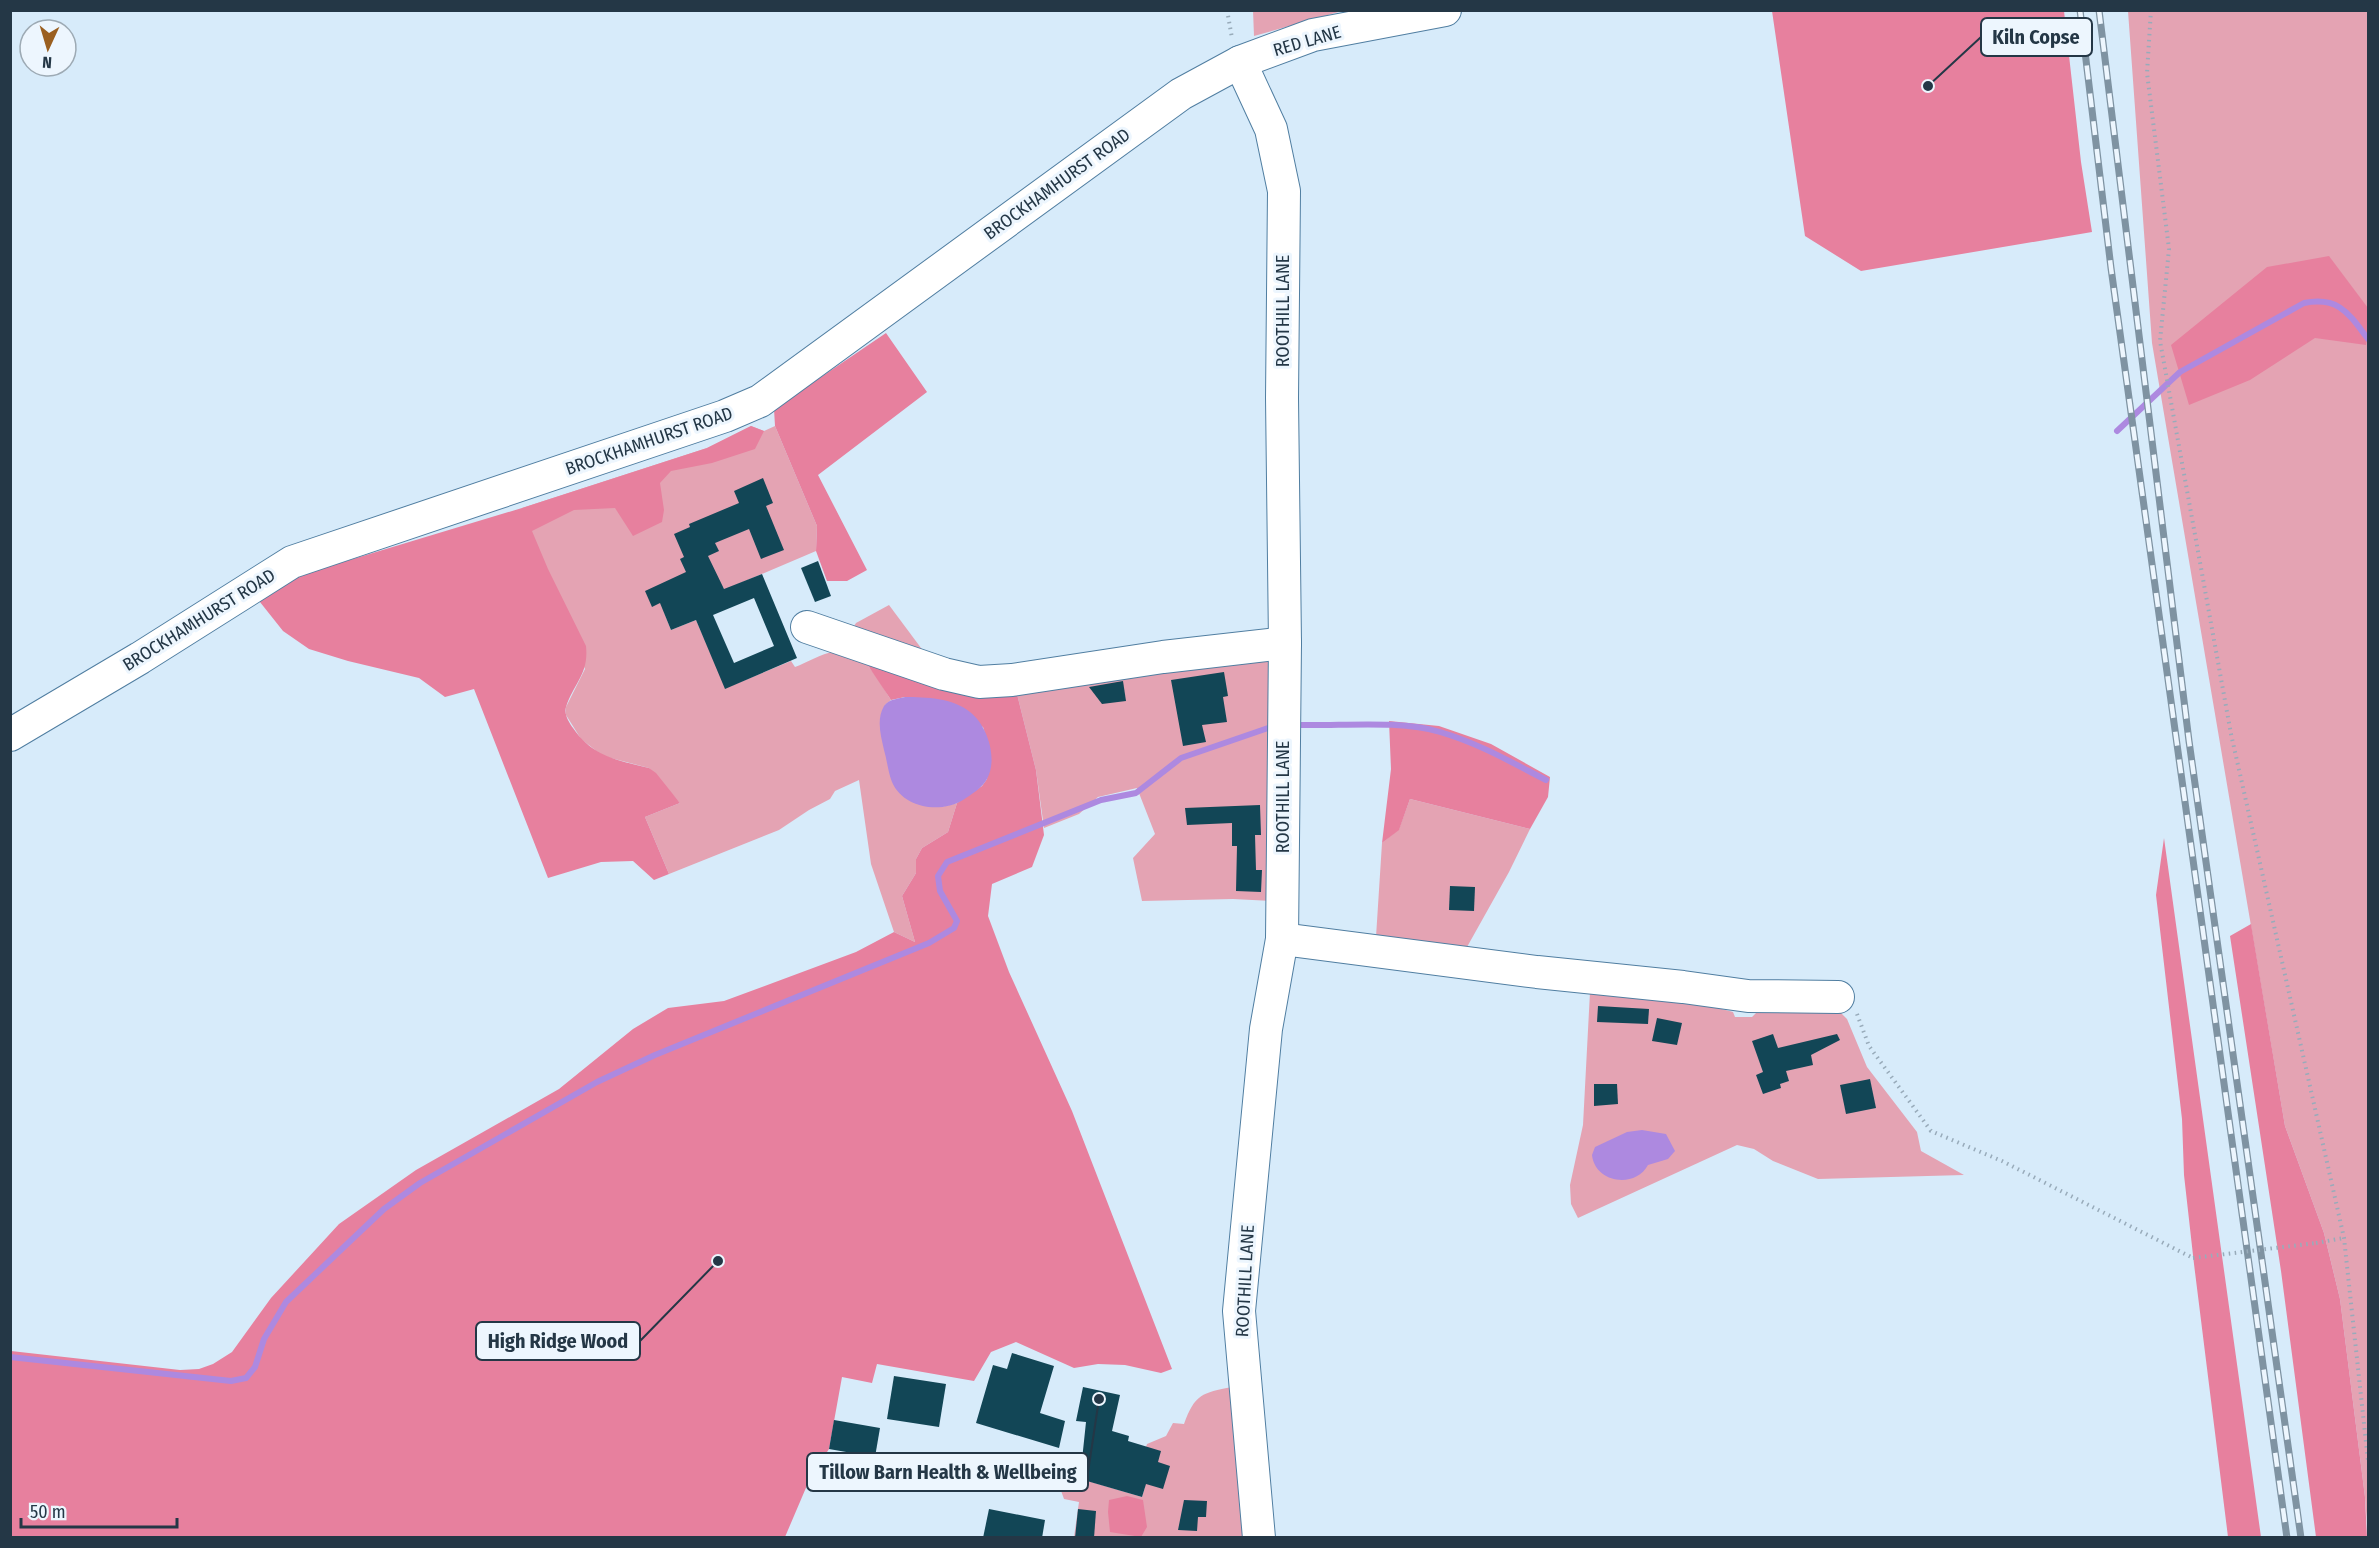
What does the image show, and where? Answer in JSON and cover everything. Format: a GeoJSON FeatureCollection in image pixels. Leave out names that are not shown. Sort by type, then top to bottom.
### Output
{"type":"FeatureCollection","features":[{"type":"Feature","properties":{"kind":"street","name":"RED LANE"},"geometry":{"type":"LineString","coordinates":[[1240,62],[1313,35],[1445,10]]}},
{"type":"Feature","properties":{"kind":"street","name":"ROOTHILL LANE"},"geometry":{"type":"LineString","coordinates":[[1240,62],[1271,129],[1284,191],[1282,398],[1285,643],[1282,939],[1266,1029],[1239,1311],[1259,1538]]}},
{"type":"Feature","properties":{"kind":"street","name":"BROCKHAMHURST ROAD"},"geometry":{"type":"LineString","coordinates":[[10,735],[140,658],[292,562],[725,416],[760,401],[1181,94],[1240,62]]}},
{"type":"Feature","properties":{"kind":"street"},"geometry":{"type":"LineString","coordinates":[[807,627],[944,674],[979,682],[1012,680],[1163,657],[1285,643]]}},
{"type":"Feature","properties":{"kind":"street"},"geometry":{"type":"LineString","coordinates":[[1282,939],[1748,996],[1838,996]]}},
{"type":"Feature","properties":{"kind":"path"},"geometry":{"type":"LineString","coordinates":[[2151,10],[2147,73],[2169,249],[2160,341],[2231,734],[2344,1238],[2368,1461]]}},
{"type":"Feature","properties":{"kind":"path"},"geometry":{"type":"LineString","coordinates":[[1838,996],[1851,997],[1869,1046],[1931,1131],[2002,1161],[2193,1258],[2344,1238]]}},
{"type":"Feature","properties":{"kind":"shaded area"},"geometry":{"type":"Polygon","coordinates":[[[1253,10],[1342,10],[1342,11],[1254,36],[1253,10]]]}},
{"type":"Feature","properties":{"kind":"shaded area"},"geometry":{"type":"Polygon","coordinates":[[[1772,11],[2064,11],[2081,162],[2092,232],[1861,271],[1805,236],[1772,11]]]}},
{"type":"Feature","properties":{"kind":"shaded area"},"geometry":{"type":"Polygon","coordinates":[[[2128,11],[2368,11],[2368,1537],[2340,1299],[2324,1233],[2285,1126],[2152,343],[2128,11]]]}},
{"type":"Feature","properties":{"kind":"shaded area"},"geometry":{"type":"Polygon","coordinates":[[[2329,256],[2368,308],[2366,345],[2315,338],[2250,380],[2189,405],[2171,345],[2267,267],[2329,256]]]}},
{"type":"Feature","properties":{"kind":"shaded area"},"geometry":{"type":"Polygon","coordinates":[[[886,333],[927,392],[818,475],[867,570],[847,581],[827,581],[816,551],[817,526],[775,426],[774,409],[886,333]]]}},
{"type":"Feature","properties":{"kind":"shaded area"},"geometry":{"type":"Polygon","coordinates":[[[751,426],[764,431],[775,426],[817,526],[816,551],[724,590],[723,587],[664,612],[671,630],[696,620],[726,688],[791,661],[795,667],[834,652],[853,655],[875,675],[891,700],[885,705],[941,807],[957,803],[948,832],[922,848],[916,859],[916,873],[902,896],[915,942],[894,932],[871,864],[859,780],[835,791],[830,799],[779,830],[669,874],[645,817],[680,803],[649,768],[603,756],[581,739],[566,715],[566,707],[585,669],[522,508],[707,448],[751,426]]]}},
{"type":"Feature","properties":{"kind":"shaded area"},"geometry":{"type":"Polygon","coordinates":[[[751,426],[764,431],[755,449],[712,463],[671,471],[660,483],[664,510],[662,522],[633,536],[615,508],[574,510],[532,531],[586,646],[583,671],[566,707],[568,721],[581,738],[597,751],[606,756],[649,768],[656,773],[680,803],[645,817],[669,874],[654,880],[633,861],[601,862],[548,878],[474,689],[445,697],[419,678],[309,649],[283,631],[256,597],[300,575],[522,508],[707,448],[751,426]]]}},
{"type":"Feature","properties":{"kind":"shaded area"},"geometry":{"type":"Polygon","coordinates":[[[889,605],[924,652],[849,634],[856,623],[889,605]]]}},
{"type":"Feature","properties":{"kind":"shaded area"},"geometry":{"type":"Polygon","coordinates":[[[850,651],[1016,690],[1036,770],[1044,835],[1032,867],[992,884],[988,916],[1009,972],[1072,1111],[1172,1369],[1161,1373],[1125,1365],[1098,1364],[1074,1368],[1016,1342],[991,1352],[974,1381],[877,1364],[872,1383],[842,1377],[829,1449],[811,1476],[785,1537],[11,1538],[11,1351],[180,1370],[199,1369],[213,1364],[232,1352],[271,1298],[339,1224],[416,1170],[559,1089],[633,1029],[668,1008],[724,1001],[856,952],[894,932],[915,942],[902,896],[916,873],[916,859],[922,848],[948,832],[957,803],[982,786],[987,779],[990,749],[983,727],[905,697],[891,700],[869,667],[850,651]]]}},
{"type":"Feature","properties":{"kind":"shaded area"},"geometry":{"type":"Polygon","coordinates":[[[1271,657],[1273,901],[1233,899],[1142,901],[1133,858],[1155,834],[1137,788],[1098,797],[1079,814],[1044,828],[1036,770],[1016,690],[1271,657]]]}},
{"type":"Feature","properties":{"kind":"shaded area"},"geometry":{"type":"Polygon","coordinates":[[[905,697],[930,698],[956,704],[970,712],[982,726],[991,753],[990,771],[982,785],[963,800],[944,807],[923,806],[904,798],[897,791],[889,770],[881,734],[880,717],[888,702],[905,697]]]}},
{"type":"Feature","properties":{"kind":"shaded area"},"geometry":{"type":"Polygon","coordinates":[[[1389,721],[1439,726],[1491,744],[1550,777],[1548,797],[1530,829],[1410,799],[1399,830],[1382,843],[1391,769],[1389,721]]]}},
{"type":"Feature","properties":{"kind":"shaded area"},"geometry":{"type":"Polygon","coordinates":[[[1410,799],[1530,829],[1467,947],[1376,937],[1382,843],[1399,829],[1410,799]]]}},
{"type":"Feature","properties":{"kind":"shaded area"},"geometry":{"type":"Polygon","coordinates":[[[2164,838],[2261,1537],[2228,1537],[2184,1175],[2182,1119],[2156,895],[2164,838]]]}},
{"type":"Feature","properties":{"kind":"shaded area"},"geometry":{"type":"Polygon","coordinates":[[[2251,924],[2285,1126],[2324,1233],[2340,1299],[2365,1497],[2367,1537],[2316,1537],[2281,1271],[2230,936],[2251,924]]]}},
{"type":"Feature","properties":{"kind":"shaded area"},"geometry":{"type":"Polygon","coordinates":[[[1590,992],[1714,1007],[1733,1012],[1735,1017],[1752,1017],[1758,1011],[1834,1006],[1847,1019],[1867,1067],[1917,1132],[1921,1151],[1964,1175],[1818,1179],[1773,1161],[1754,1149],[1737,1145],[1578,1218],[1571,1204],[1570,1185],[1583,1125],[1590,992]]]}},
{"type":"Feature","properties":{"kind":"shaded area"},"geometry":{"type":"Polygon","coordinates":[[[1642,1130],[1666,1134],[1675,1151],[1668,1159],[1648,1165],[1634,1178],[1616,1180],[1600,1172],[1592,1155],[1595,1147],[1627,1132],[1642,1130]]]}},
{"type":"Feature","properties":{"kind":"shaded area"},"geometry":{"type":"Polygon","coordinates":[[[1232,1387],[1251,1537],[1074,1537],[1079,1502],[1064,1499],[1054,1471],[1142,1497],[1145,1487],[1135,1483],[1147,1444],[1166,1436],[1173,1423],[1184,1424],[1192,1406],[1201,1397],[1213,1391],[1232,1387]]]}},
{"type":"Feature","properties":{"kind":"shaded area"},"geometry":{"type":"Polygon","coordinates":[[[1127,1496],[1143,1500],[1147,1527],[1141,1537],[1110,1532],[1109,1500],[1127,1496]]]}},
{"type":"Feature","properties":{"kind":"building"},"geometry":{"type":"Polygon","coordinates":[[[763,478],[773,503],[766,506],[784,550],[761,559],[749,529],[715,543],[719,551],[708,556],[724,589],[762,574],[797,658],[725,689],[696,620],[671,630],[660,603],[652,607],[645,591],[686,572],[680,559],[684,557],[674,534],[690,527],[689,524],[739,503],[734,491],[763,478]],[[754,598],[713,615],[734,663],[774,646],[754,598]]]}},
{"type":"Feature","properties":{"kind":"building"},"geometry":{"type":"Polygon","coordinates":[[[818,561],[831,596],[815,602],[801,568],[818,561]]]}},
{"type":"Feature","properties":{"kind":"building"},"geometry":{"type":"Polygon","coordinates":[[[1224,672],[1228,696],[1223,697],[1227,722],[1202,725],[1206,742],[1183,746],[1171,680],[1224,672]]]}},
{"type":"Feature","properties":{"kind":"building"},"geometry":{"type":"Polygon","coordinates":[[[1123,681],[1126,701],[1102,704],[1089,687],[1123,681]]]}},
{"type":"Feature","properties":{"kind":"building"},"geometry":{"type":"Polygon","coordinates":[[[1260,805],[1261,835],[1255,835],[1256,870],[1262,870],[1261,892],[1236,891],[1237,846],[1232,846],[1232,823],[1187,825],[1185,808],[1260,805]]]}},
{"type":"Feature","properties":{"kind":"building"},"geometry":{"type":"Polygon","coordinates":[[[1450,886],[1475,887],[1474,911],[1449,910],[1450,886]]]}},
{"type":"Feature","properties":{"kind":"building"},"geometry":{"type":"Polygon","coordinates":[[[1598,1006],[1649,1009],[1648,1024],[1597,1022],[1598,1006]]]}},
{"type":"Feature","properties":{"kind":"building"},"geometry":{"type":"Polygon","coordinates":[[[1657,1018],[1682,1023],[1677,1045],[1652,1041],[1657,1018]]]}},
{"type":"Feature","properties":{"kind":"building"},"geometry":{"type":"Polygon","coordinates":[[[1773,1034],[1778,1048],[1837,1034],[1840,1040],[1811,1055],[1813,1065],[1786,1071],[1789,1081],[1780,1084],[1781,1088],[1763,1094],[1756,1075],[1763,1072],[1752,1041],[1773,1034]]]}},
{"type":"Feature","properties":{"kind":"building"},"geometry":{"type":"Polygon","coordinates":[[[1870,1079],[1876,1108],[1846,1114],[1840,1085],[1870,1079]]]}},
{"type":"Feature","properties":{"kind":"building"},"geometry":{"type":"Polygon","coordinates":[[[1594,1084],[1617,1084],[1618,1104],[1594,1106],[1594,1084]]]}},
{"type":"Feature","properties":{"kind":"building"},"geometry":{"type":"Polygon","coordinates":[[[1012,1353],[1054,1366],[1040,1413],[1065,1421],[1059,1448],[976,1423],[993,1365],[1007,1369],[1012,1353]]]}},
{"type":"Feature","properties":{"kind":"building"},"geometry":{"type":"Polygon","coordinates":[[[894,1376],[946,1384],[939,1427],[887,1419],[894,1376]]]}},
{"type":"Feature","properties":{"kind":"building"},"geometry":{"type":"Polygon","coordinates":[[[1083,1387],[1120,1395],[1112,1431],[1129,1436],[1128,1441],[1161,1451],[1158,1462],[1170,1466],[1163,1489],[1146,1484],[1142,1497],[1080,1479],[1086,1422],[1076,1421],[1083,1387]]]}},
{"type":"Feature","properties":{"kind":"building"},"geometry":{"type":"Polygon","coordinates":[[[834,1420],[880,1428],[875,1457],[829,1449],[834,1420]]]}},
{"type":"Feature","properties":{"kind":"building"},"geometry":{"type":"Polygon","coordinates":[[[1184,1500],[1207,1501],[1206,1517],[1198,1517],[1197,1531],[1178,1530],[1184,1500]]]}},
{"type":"Feature","properties":{"kind":"building"},"geometry":{"type":"Polygon","coordinates":[[[989,1509],[1045,1520],[1042,1538],[983,1538],[989,1509]]]}},
{"type":"Feature","properties":{"kind":"building"},"geometry":{"type":"Polygon","coordinates":[[[1078,1509],[1096,1511],[1094,1538],[1075,1538],[1078,1509]]]}},
{"type":"Feature","properties":{"kind":"waterway"},"geometry":{"type":"LineString","coordinates":[[2117,431],[2180,372],[2304,303],[2326,302],[2335,305],[2349,315],[2368,339]]}},
{"type":"Feature","properties":{"kind":"waterway"},"geometry":{"type":"LineString","coordinates":[[1301,725],[1390,725],[1425,728],[1481,747],[1546,780]]}},
{"type":"Feature","properties":{"kind":"waterway"},"geometry":{"type":"LineString","coordinates":[[10,1357],[231,1381],[246,1378],[255,1367],[264,1339],[286,1302],[384,1209],[420,1183],[597,1082],[655,1055],[929,943],[954,928],[957,921],[940,891],[938,876],[947,862],[1101,800],[1136,793],[1181,758],[1271,727]]}},
{"type":"Feature","properties":{"kind":"railway"},"geometry":{"type":"LineString","coordinates":[[2080,10],[2111,268],[2287,1538]]}},
{"type":"Feature","properties":{"kind":"railway"},"geometry":{"type":"LineString","coordinates":[[2099,10],[2189,741],[2301,1538]]}},
{"type":"Feature","properties":{"kind":"place","name":"Kiln Copse"},"geometry":{"type":"Point","coordinates":[1928,86]}},
{"type":"Feature","properties":{"kind":"place","name":"High Ridge Wood"},"geometry":{"type":"Point","coordinates":[718,1261]}},
{"type":"Feature","properties":{"kind":"place","name":"Tillow Barn Health & Wellbeing"},"geometry":{"type":"Point","coordinates":[1099,1399]}}]}
